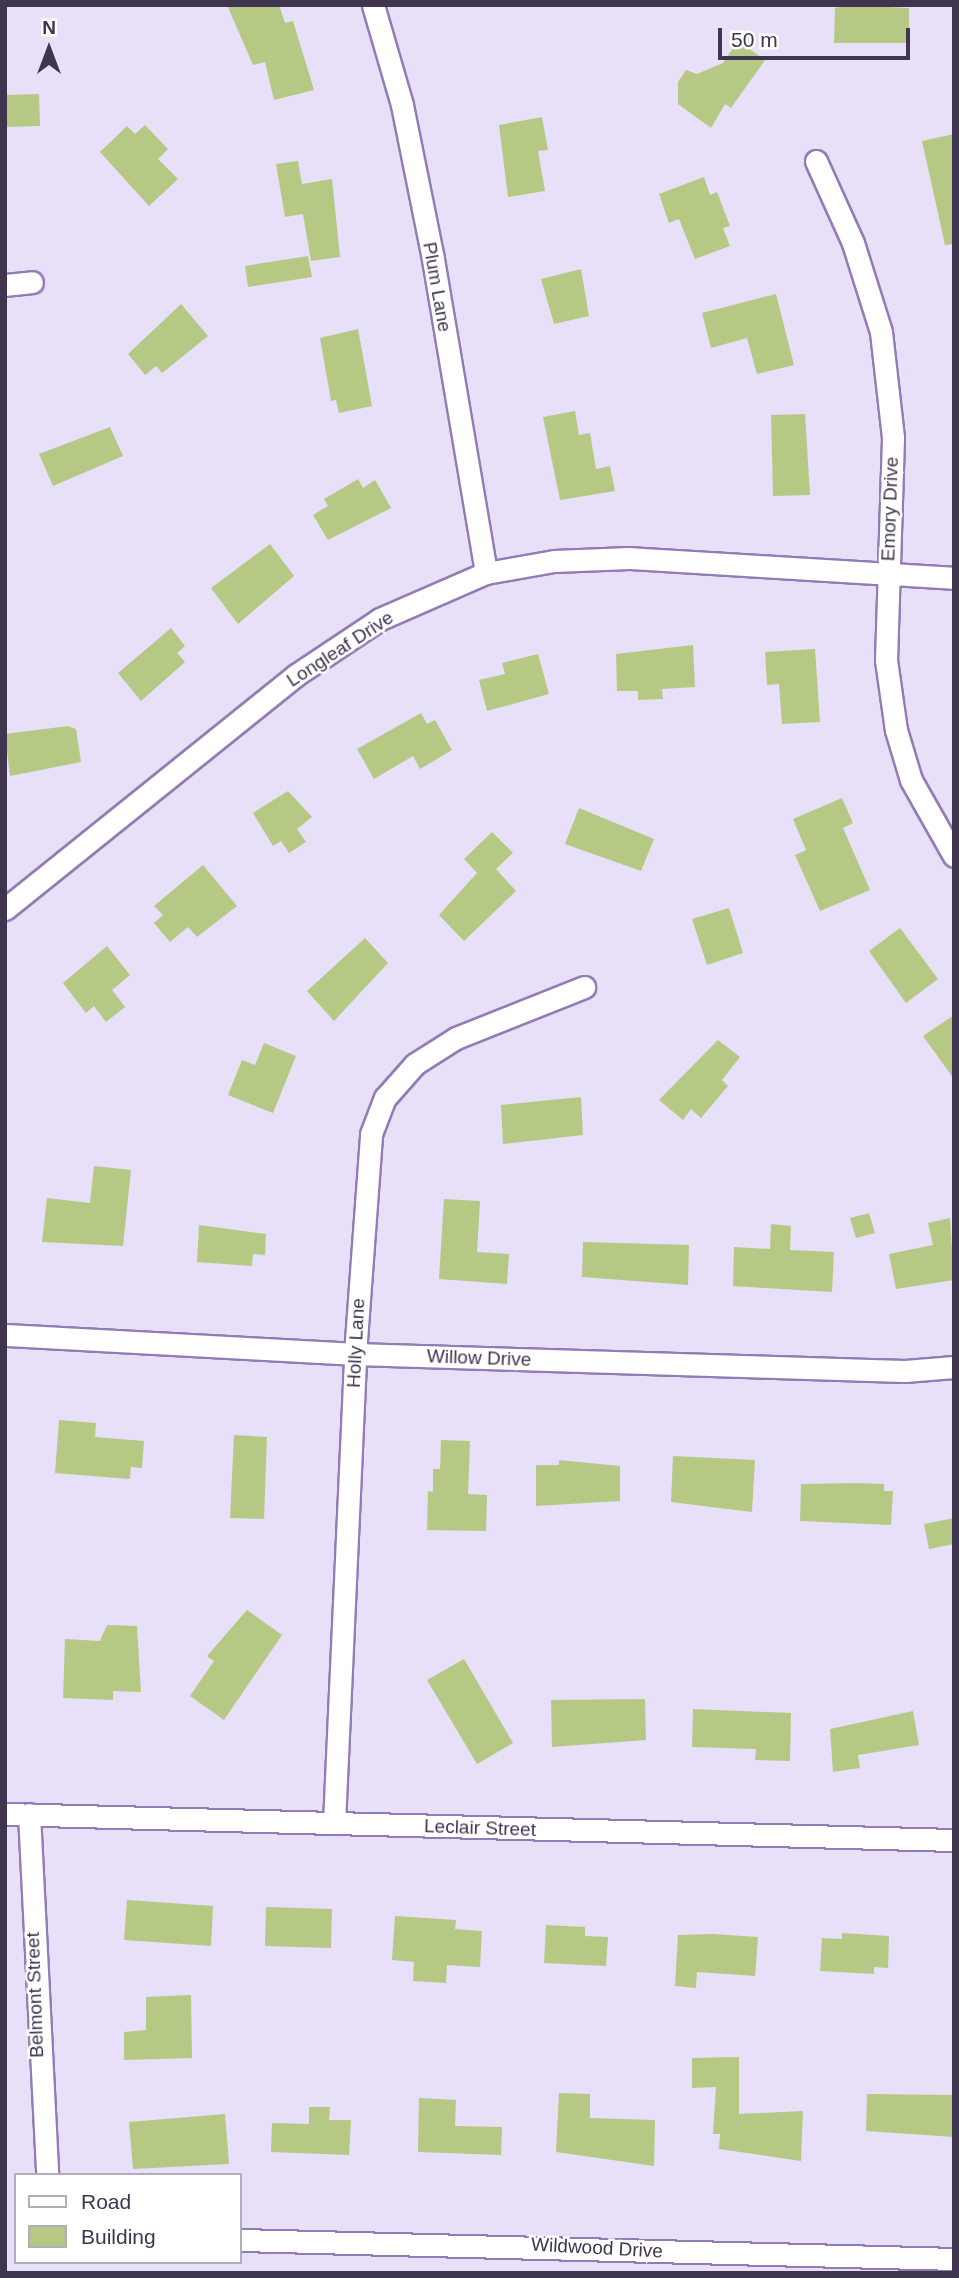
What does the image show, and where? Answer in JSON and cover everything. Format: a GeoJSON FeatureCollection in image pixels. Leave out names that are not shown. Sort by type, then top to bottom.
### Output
{"type":"FeatureCollection","features":[{"type":"Feature","properties":{"kind":"street","name":"Plum Lane"},"geometry":{"type":"LineString","coordinates":[[373,5],[402,105],[433,259],[485,573]]}},
{"type":"Feature","properties":{"kind":"street","name":"Emory Drive"},"geometry":{"type":"LineString","coordinates":[[816,161],[853,243],[881,332],[893,438],[886,660],[896,730],[911,780],[954,856]]}},
{"type":"Feature","properties":{"kind":"street"},"geometry":{"type":"LineString","coordinates":[[5,285],[32,282]]}},
{"type":"Feature","properties":{"kind":"street","name":"Longleaf Drive"},"geometry":{"type":"LineString","coordinates":[[6,905],[296,675],[380,619],[485,573],[554,561],[629,558],[954,578]]}},
{"type":"Feature","properties":{"kind":"street","name":"Holly Lane"},"geometry":{"type":"LineString","coordinates":[[334,1823],[355,1354],[364,1192],[371,1135],[385,1098],[415,1064],[456,1038],[584,987]]}},
{"type":"Feature","properties":{"kind":"street","name":"Willow Drive"},"geometry":{"type":"LineString","coordinates":[[5,1335],[355,1354],[905,1371],[954,1367]]}},
{"type":"Feature","properties":{"kind":"street","name":"Leclair Street"},"geometry":{"type":"LineString","coordinates":[[5,1814],[954,1840]]}},
{"type":"Feature","properties":{"kind":"street","name":"Belmont Street"},"geometry":{"type":"LineString","coordinates":[[29,1814],[47,2173]]}},
{"type":"Feature","properties":{"kind":"street","name":"Wildwood Drive"},"geometry":{"type":"LineString","coordinates":[[242,2239],[438,2241],[736,2264],[954,2259]]}},
{"type":"Feature","properties":{"kind":"building"},"geometry":{"type":"Polygon","coordinates":[[[227,5],[279,5],[285,23],[293,21],[314,90],[274,100],[265,62],[253,65],[227,5]]]}},
{"type":"Feature","properties":{"kind":"building"},"geometry":{"type":"Polygon","coordinates":[[[849,5],[909,8],[909,43],[834,43],[835,8],[849,5]]]}},
{"type":"Feature","properties":{"kind":"building"},"geometry":{"type":"Polygon","coordinates":[[[738,41],[765,60],[731,108],[725,104],[711,128],[678,104],[678,82],[686,70],[697,74],[723,63],[738,41]]]}},
{"type":"Feature","properties":{"kind":"building"},"geometry":{"type":"Polygon","coordinates":[[[39,94],[40,126],[5,127],[5,95],[39,94]]]}},
{"type":"Feature","properties":{"kind":"building"},"geometry":{"type":"Polygon","coordinates":[[[542,117],[548,150],[538,151],[545,191],[508,197],[499,125],[542,117]]]}},
{"type":"Feature","properties":{"kind":"building"},"geometry":{"type":"Polygon","coordinates":[[[145,125],[168,149],[158,159],[178,179],[149,206],[100,152],[127,126],[135,134],[145,125]]]}},
{"type":"Feature","properties":{"kind":"building"},"geometry":{"type":"Polygon","coordinates":[[[954,134],[954,244],[945,245],[922,141],[954,134]]]}},
{"type":"Feature","properties":{"kind":"building"},"geometry":{"type":"Polygon","coordinates":[[[298,161],[302,184],[332,179],[340,257],[311,261],[303,214],[285,217],[276,164],[298,161]]]}},
{"type":"Feature","properties":{"kind":"building"},"geometry":{"type":"Polygon","coordinates":[[[704,177],[710,195],[717,192],[730,226],[723,228],[730,246],[695,259],[679,219],[669,223],[659,194],[704,177]]]}},
{"type":"Feature","properties":{"kind":"building"},"geometry":{"type":"Polygon","coordinates":[[[308,256],[312,277],[248,287],[245,266],[308,256]]]}},
{"type":"Feature","properties":{"kind":"building"},"geometry":{"type":"Polygon","coordinates":[[[581,269],[589,316],[554,324],[541,279],[581,269]]]}},
{"type":"Feature","properties":{"kind":"building"},"geometry":{"type":"Polygon","coordinates":[[[776,294],[794,365],[757,374],[747,338],[711,348],[702,313],[776,294]]]}},
{"type":"Feature","properties":{"kind":"building"},"geometry":{"type":"Polygon","coordinates":[[[181,304],[208,336],[162,373],[156,366],[145,375],[128,354],[181,304]]]}},
{"type":"Feature","properties":{"kind":"building"},"geometry":{"type":"Polygon","coordinates":[[[358,329],[372,406],[339,413],[336,400],[331,401],[320,338],[358,329]]]}},
{"type":"Feature","properties":{"kind":"building"},"geometry":{"type":"Polygon","coordinates":[[[575,411],[579,435],[590,433],[596,469],[610,466],[615,491],[560,500],[543,417],[575,411]]]}},
{"type":"Feature","properties":{"kind":"building"},"geometry":{"type":"Polygon","coordinates":[[[805,414],[810,495],[773,496],[771,415],[805,414]]]}},
{"type":"Feature","properties":{"kind":"building"},"geometry":{"type":"Polygon","coordinates":[[[110,427],[123,456],[53,486],[39,454],[110,427]]]}},
{"type":"Feature","properties":{"kind":"building"},"geometry":{"type":"Polygon","coordinates":[[[358,479],[363,488],[375,480],[391,508],[328,540],[313,515],[328,506],[324,499],[358,479]]]}},
{"type":"Feature","properties":{"kind":"building"},"geometry":{"type":"Polygon","coordinates":[[[270,544],[294,576],[238,624],[211,588],[270,544]]]}},
{"type":"Feature","properties":{"kind":"building"},"geometry":{"type":"Polygon","coordinates":[[[171,628],[185,646],[177,653],[185,662],[141,701],[118,673],[171,628]]]}},
{"type":"Feature","properties":{"kind":"building"},"geometry":{"type":"Polygon","coordinates":[[[693,645],[695,687],[662,689],[663,699],[638,700],[638,691],[617,691],[616,654],[693,645]]]}},
{"type":"Feature","properties":{"kind":"building"},"geometry":{"type":"Polygon","coordinates":[[[815,649],[820,722],[782,724],[779,684],[767,685],[765,652],[815,649]]]}},
{"type":"Feature","properties":{"kind":"building"},"geometry":{"type":"Polygon","coordinates":[[[538,654],[549,694],[487,711],[479,680],[505,674],[502,663],[538,654]]]}},
{"type":"Feature","properties":{"kind":"building"},"geometry":{"type":"Polygon","coordinates":[[[421,713],[427,724],[435,720],[452,750],[420,769],[413,756],[374,779],[357,749],[421,713]]]}},
{"type":"Feature","properties":{"kind":"building"},"geometry":{"type":"Polygon","coordinates":[[[68,726],[76,729],[81,762],[10,776],[5,734],[68,726]]]}},
{"type":"Feature","properties":{"kind":"building"},"geometry":{"type":"Polygon","coordinates":[[[288,791],[312,817],[297,829],[306,842],[289,853],[281,841],[273,846],[253,813],[288,791]]]}},
{"type":"Feature","properties":{"kind":"building"},"geometry":{"type":"Polygon","coordinates":[[[842,798],[853,823],[843,828],[870,890],[820,911],[795,855],[806,850],[793,819],[842,798]]]}},
{"type":"Feature","properties":{"kind":"building"},"geometry":{"type":"Polygon","coordinates":[[[579,808],[654,839],[641,871],[565,844],[579,808]]]}},
{"type":"Feature","properties":{"kind":"building"},"geometry":{"type":"Polygon","coordinates":[[[492,832],[513,853],[496,869],[516,891],[464,941],[439,915],[477,873],[464,859],[492,832]]]}},
{"type":"Feature","properties":{"kind":"building"},"geometry":{"type":"Polygon","coordinates":[[[203,865],[237,906],[197,937],[188,927],[170,942],[154,923],[163,915],[154,906],[203,865]]]}},
{"type":"Feature","properties":{"kind":"building"},"geometry":{"type":"Polygon","coordinates":[[[729,908],[743,953],[707,965],[692,919],[729,908]]]}},
{"type":"Feature","properties":{"kind":"building"},"geometry":{"type":"Polygon","coordinates":[[[900,928],[938,979],[906,1003],[869,951],[900,928]]]}},
{"type":"Feature","properties":{"kind":"building"},"geometry":{"type":"Polygon","coordinates":[[[365,938],[388,963],[334,1021],[307,991],[365,938]]]}},
{"type":"Feature","properties":{"kind":"building"},"geometry":{"type":"Polygon","coordinates":[[[107,946],[130,975],[112,990],[125,1007],[106,1022],[94,1006],[86,1013],[63,983],[107,946]]]}},
{"type":"Feature","properties":{"kind":"building"},"geometry":{"type":"Polygon","coordinates":[[[954,1015],[954,1079],[923,1036],[954,1015]]]}},
{"type":"Feature","properties":{"kind":"building"},"geometry":{"type":"Polygon","coordinates":[[[718,1040],[740,1057],[722,1080],[728,1086],[701,1118],[691,1109],[683,1120],[659,1100],[718,1040]]]}},
{"type":"Feature","properties":{"kind":"building"},"geometry":{"type":"Polygon","coordinates":[[[264,1043],[296,1056],[273,1113],[228,1095],[242,1060],[255,1065],[264,1043]]]}},
{"type":"Feature","properties":{"kind":"building"},"geometry":{"type":"Polygon","coordinates":[[[581,1097],[583,1135],[503,1144],[501,1105],[581,1097]]]}},
{"type":"Feature","properties":{"kind":"building"},"geometry":{"type":"Polygon","coordinates":[[[94,1166],[131,1170],[123,1246],[42,1242],[47,1198],[90,1203],[94,1166]]]}},
{"type":"Feature","properties":{"kind":"building"},"geometry":{"type":"Polygon","coordinates":[[[444,1199],[480,1201],[477,1252],[509,1254],[507,1284],[439,1279],[444,1199]]]}},
{"type":"Feature","properties":{"kind":"building"},"geometry":{"type":"Polygon","coordinates":[[[869,1213],[875,1233],[856,1238],[850,1218],[869,1213]]]}},
{"type":"Feature","properties":{"kind":"building"},"geometry":{"type":"Polygon","coordinates":[[[950,1218],[954,1280],[896,1289],[889,1254],[933,1245],[928,1223],[950,1218]]]}},
{"type":"Feature","properties":{"kind":"building"},"geometry":{"type":"Polygon","coordinates":[[[771,1224],[791,1226],[790,1250],[834,1252],[832,1292],[733,1286],[734,1247],[770,1249],[771,1224]]]}},
{"type":"Feature","properties":{"kind":"building"},"geometry":{"type":"Polygon","coordinates":[[[199,1225],[266,1234],[265,1255],[253,1254],[252,1266],[197,1262],[199,1225]]]}},
{"type":"Feature","properties":{"kind":"building"},"geometry":{"type":"Polygon","coordinates":[[[583,1242],[689,1245],[688,1285],[582,1277],[583,1242]]]}},
{"type":"Feature","properties":{"kind":"building"},"geometry":{"type":"Polygon","coordinates":[[[59,1420],[96,1423],[95,1437],[144,1441],[142,1468],[131,1467],[130,1479],[55,1473],[59,1420]]]}},
{"type":"Feature","properties":{"kind":"building"},"geometry":{"type":"Polygon","coordinates":[[[234,1435],[267,1437],[264,1519],[230,1518],[234,1435]]]}},
{"type":"Feature","properties":{"kind":"building"},"geometry":{"type":"Polygon","coordinates":[[[441,1440],[470,1441],[468,1494],[487,1495],[486,1531],[427,1530],[428,1491],[433,1492],[433,1469],[440,1469],[441,1440]]]}},
{"type":"Feature","properties":{"kind":"building"},"geometry":{"type":"Polygon","coordinates":[[[673,1456],[755,1460],[752,1512],[671,1502],[673,1456]]]}},
{"type":"Feature","properties":{"kind":"building"},"geometry":{"type":"Polygon","coordinates":[[[559,1460],[620,1466],[620,1501],[536,1506],[536,1465],[559,1465],[559,1460]]]}},
{"type":"Feature","properties":{"kind":"building"},"geometry":{"type":"Polygon","coordinates":[[[801,1484],[884,1484],[884,1491],[893,1491],[891,1525],[800,1521],[801,1484]]]}},
{"type":"Feature","properties":{"kind":"building"},"geometry":{"type":"Polygon","coordinates":[[[954,1518],[954,1544],[929,1549],[924,1524],[954,1518]]]}},
{"type":"Feature","properties":{"kind":"building"},"geometry":{"type":"Polygon","coordinates":[[[247,1610],[282,1635],[224,1720],[190,1696],[214,1661],[207,1656],[247,1610]]]}},
{"type":"Feature","properties":{"kind":"building"},"geometry":{"type":"Polygon","coordinates":[[[107,1625],[137,1626],[141,1692],[113,1691],[113,1700],[63,1698],[65,1639],[100,1641],[107,1625]]]}},
{"type":"Feature","properties":{"kind":"building"},"geometry":{"type":"Polygon","coordinates":[[[464,1659],[513,1743],[477,1764],[427,1680],[464,1659]]]}},
{"type":"Feature","properties":{"kind":"building"},"geometry":{"type":"Polygon","coordinates":[[[645,1699],[646,1740],[552,1747],[551,1700],[645,1699]]]}},
{"type":"Feature","properties":{"kind":"building"},"geometry":{"type":"Polygon","coordinates":[[[693,1709],[791,1713],[790,1761],[755,1760],[756,1749],[692,1747],[693,1709]]]}},
{"type":"Feature","properties":{"kind":"building"},"geometry":{"type":"Polygon","coordinates":[[[913,1711],[919,1745],[858,1755],[860,1768],[833,1772],[830,1729],[913,1711]]]}},
{"type":"Feature","properties":{"kind":"building"},"geometry":{"type":"Polygon","coordinates":[[[127,1900],[213,1906],[211,1946],[124,1940],[127,1900]]]}},
{"type":"Feature","properties":{"kind":"building"},"geometry":{"type":"Polygon","coordinates":[[[266,1907],[332,1909],[331,1948],[265,1946],[266,1907]]]}},
{"type":"Feature","properties":{"kind":"building"},"geometry":{"type":"Polygon","coordinates":[[[395,1916],[456,1920],[455,1929],[482,1931],[480,1967],[447,1965],[446,1983],[413,1981],[414,1962],[392,1960],[395,1916]]]}},
{"type":"Feature","properties":{"kind":"building"},"geometry":{"type":"Polygon","coordinates":[[[546,1925],[585,1927],[585,1936],[608,1937],[606,1966],[544,1963],[546,1925]]]}},
{"type":"Feature","properties":{"kind":"building"},"geometry":{"type":"Polygon","coordinates":[[[842,1933],[889,1936],[888,1968],[874,1967],[874,1974],[820,1971],[822,1938],[842,1939],[842,1933]]]}},
{"type":"Feature","properties":{"kind":"building"},"geometry":{"type":"Polygon","coordinates":[[[678,1935],[758,1937],[755,1976],[697,1972],[696,1988],[675,1986],[678,1935]]]}},
{"type":"Feature","properties":{"kind":"building"},"geometry":{"type":"Polygon","coordinates":[[[191,1995],[192,2058],[124,2060],[124,2032],[146,2030],[146,1997],[191,1995]]]}},
{"type":"Feature","properties":{"kind":"building"},"geometry":{"type":"Polygon","coordinates":[[[739,2057],[739,2114],[803,2111],[801,2161],[719,2149],[720,2134],[713,2134],[716,2087],[692,2088],[692,2058],[739,2057]]]}},
{"type":"Feature","properties":{"kind":"building"},"geometry":{"type":"Polygon","coordinates":[[[559,2093],[590,2094],[590,2118],[655,2120],[654,2166],[556,2152],[559,2093]]]}},
{"type":"Feature","properties":{"kind":"building"},"geometry":{"type":"Polygon","coordinates":[[[867,2094],[954,2095],[954,2137],[866,2131],[867,2094]]]}},
{"type":"Feature","properties":{"kind":"building"},"geometry":{"type":"Polygon","coordinates":[[[419,2098],[456,2100],[455,2126],[502,2127],[501,2155],[418,2152],[419,2098]]]}},
{"type":"Feature","properties":{"kind":"building"},"geometry":{"type":"Polygon","coordinates":[[[309,2107],[330,2107],[329,2120],[351,2120],[349,2155],[271,2152],[272,2123],[309,2124],[309,2107]]]}},
{"type":"Feature","properties":{"kind":"building"},"geometry":{"type":"Polygon","coordinates":[[[225,2114],[229,2164],[133,2169],[129,2122],[225,2114]]]}}]}
